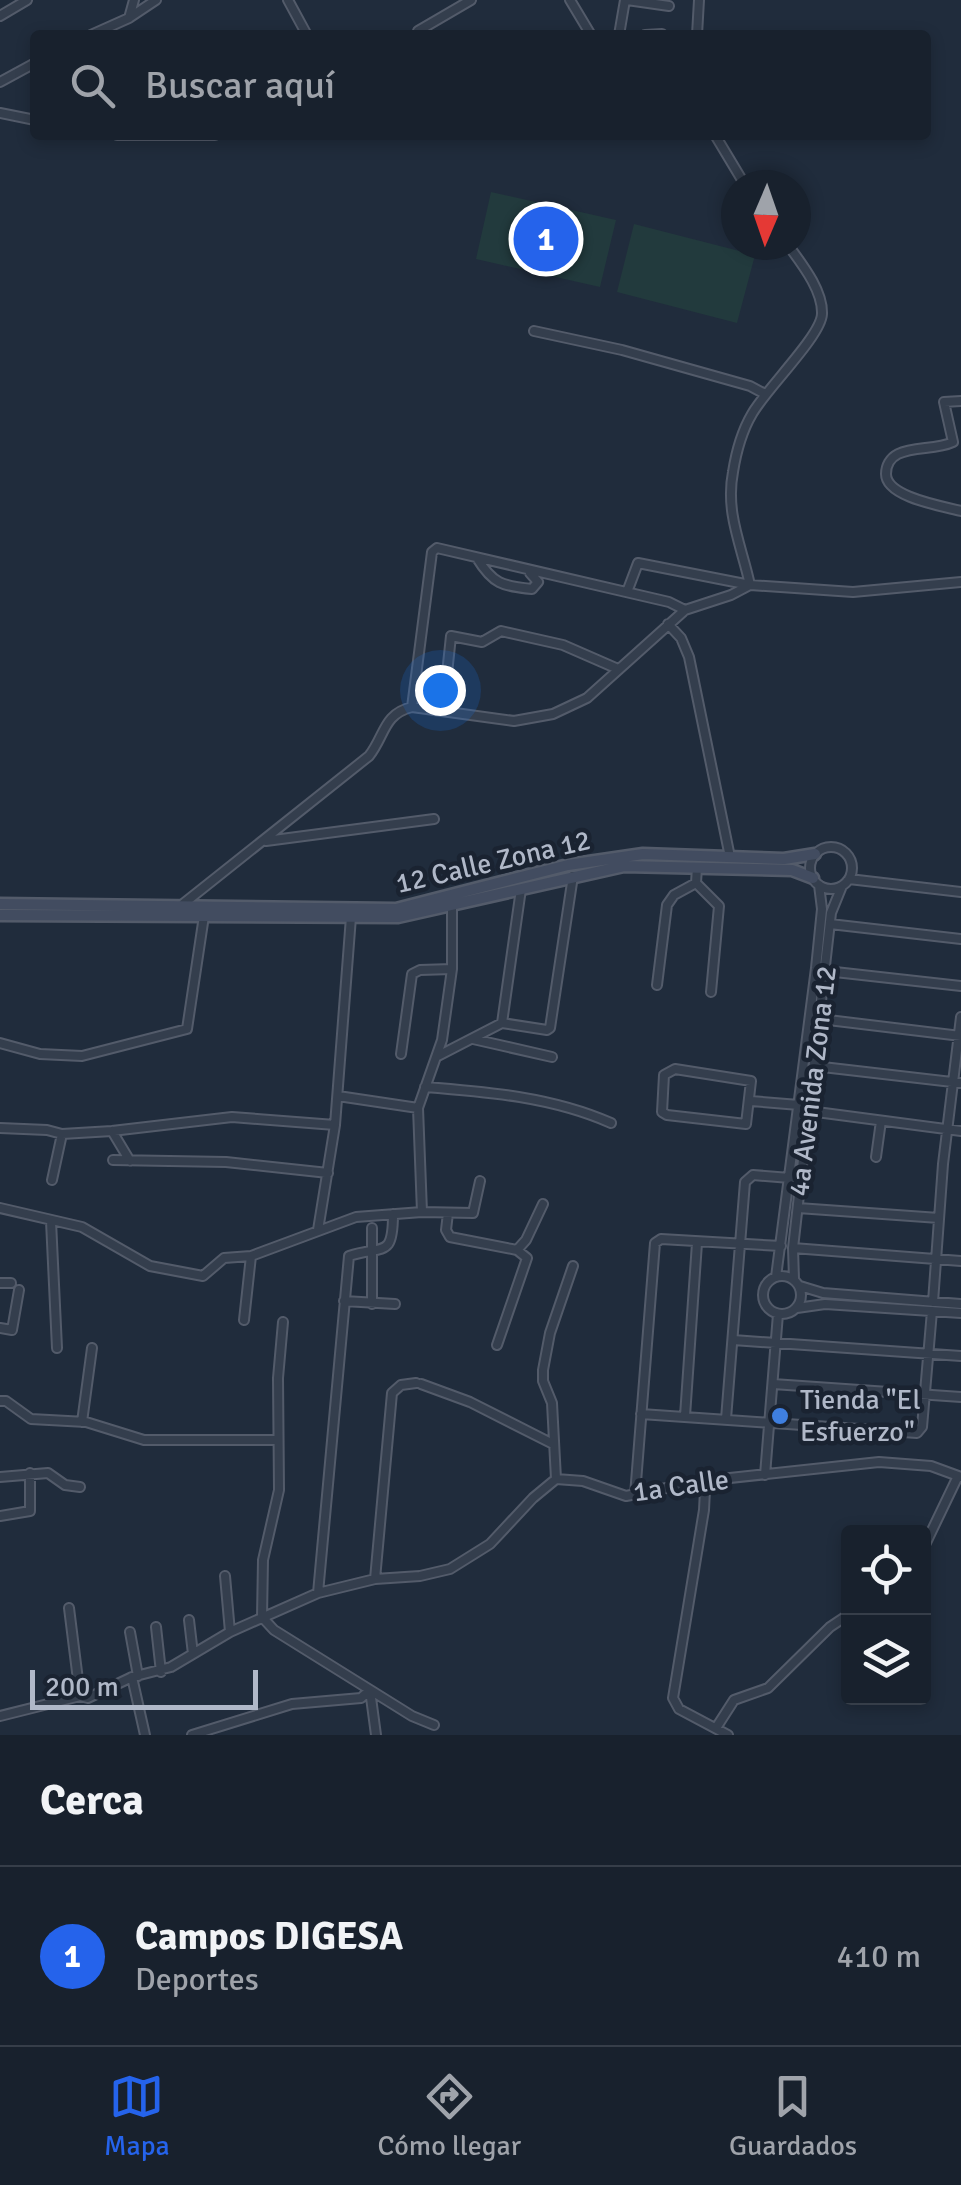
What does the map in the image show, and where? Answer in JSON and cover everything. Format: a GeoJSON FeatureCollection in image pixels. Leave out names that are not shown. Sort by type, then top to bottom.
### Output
{"type":"FeatureCollection","features":[{"type":"Feature","properties":{"kind":"street"},"geometry":{"type":"LineString","coordinates":[[0,16],[27,0]]}},
{"type":"Feature","properties":{"kind":"street"},"geometry":{"type":"LineString","coordinates":[[130,18],[134,0]]}},
{"type":"Feature","properties":{"kind":"street"},"geometry":{"type":"LineString","coordinates":[[102,30],[156,0]]}},
{"type":"Feature","properties":{"kind":"street"},"geometry":{"type":"LineString","coordinates":[[288,0],[304,30]]}},
{"type":"Feature","properties":{"kind":"street"},"geometry":{"type":"LineString","coordinates":[[420,30],[471,0]]}},
{"type":"Feature","properties":{"kind":"street"},"geometry":{"type":"LineString","coordinates":[[570,0],[588,30]]}},
{"type":"Feature","properties":{"kind":"street"},"geometry":{"type":"LineString","coordinates":[[698,30],[699,0]]}},
{"type":"Feature","properties":{"kind":"street"},"geometry":{"type":"LineString","coordinates":[[620,30],[624,2],[669,6]]}},
{"type":"Feature","properties":{"kind":"street"},"geometry":{"type":"LineString","coordinates":[[0,82],[30,65]]}},
{"type":"Feature","properties":{"kind":"street"},"geometry":{"type":"LineString","coordinates":[[0,112],[30,119]]}},
{"type":"Feature","properties":{"kind":"street"},"geometry":{"type":"LineString","coordinates":[[718,140],[736,170]]}},
{"type":"Feature","properties":{"kind":"street"},"geometry":{"type":"LineString","coordinates":[[750,585],[733,525],[731,487],[746,426],[765,394],[814,334],[822,316],[817,293],[797,260]]}},
{"type":"Feature","properties":{"kind":"street"},"geometry":{"type":"LineString","coordinates":[[534,331],[622,350],[750,386],[765,394]]}},
{"type":"Feature","properties":{"kind":"street"},"geometry":{"type":"LineString","coordinates":[[961,402],[944,402],[953,442],[898,454],[890,460],[886,477],[900,493],[961,511]]}},
{"type":"Feature","properties":{"kind":"street"},"geometry":{"type":"LineString","coordinates":[[412,707],[432,552],[437,548],[669,602],[685,610]]}},
{"type":"Feature","properties":{"kind":"street"},"geometry":{"type":"LineString","coordinates":[[477,558],[491,580],[534,588],[537,578],[523,569]]}},
{"type":"Feature","properties":{"kind":"street"},"geometry":{"type":"LineString","coordinates":[[627,592],[638,563],[750,585],[853,592],[961,582]]}},
{"type":"Feature","properties":{"kind":"street"},"geometry":{"type":"LineString","coordinates":[[183,910],[369,756],[389,718],[412,707],[514,721],[543,717],[577,704],[685,610],[731,596],[750,585]]}},
{"type":"Feature","properties":{"kind":"street"},"geometry":{"type":"LineString","coordinates":[[668,624],[681,638],[689,658],[730,858]]}},
{"type":"Feature","properties":{"kind":"street"},"geometry":{"type":"LineString","coordinates":[[443,711],[451,636],[482,642],[500,632],[563,645],[618,668]]}},
{"type":"Feature","properties":{"kind":"street"},"geometry":{"type":"LineString","coordinates":[[266,841],[434,819]]}},
{"type":"Feature","properties":{"kind":"street"},"geometry":{"type":"LineString","coordinates":[[846,882],[851,861],[844,851],[826,848],[815,854],[810,866],[816,881],[830,888],[846,882],[961,892]]}},
{"type":"Feature","properties":{"kind":"street","name":"12 Calle Zona 12"},"geometry":{"type":"LineString","coordinates":[[0,904],[183,910],[204,916],[398,917],[568,866],[643,854],[791,859],[815,854]]}},
{"type":"Feature","properties":{"kind":"street","name":"12 Calle Zona 12"},"geometry":{"type":"LineString","coordinates":[[0,915],[396,909],[645,864],[792,870],[816,881]]}},
{"type":"Feature","properties":{"kind":"street"},"geometry":{"type":"LineString","coordinates":[[697,866],[696,883],[719,906],[711,992]]}},
{"type":"Feature","properties":{"kind":"street"},"geometry":{"type":"LineString","coordinates":[[438,1056],[502,1023],[550,1028],[574,876]]}},
{"type":"Feature","properties":{"kind":"street","name":"4a Avenida Zona 12"},"geometry":{"type":"LineString","coordinates":[[776,1277],[822,909],[816,881]]}},
{"type":"Feature","properties":{"kind":"street","name":"4a Avenida Zona 12"},"geometry":{"type":"LineString","coordinates":[[797,1282],[793,1248],[830,924],[835,898],[846,882]]}},
{"type":"Feature","properties":{"kind":"street"},"geometry":{"type":"LineString","coordinates":[[657,986],[667,905],[674,895],[696,883]]}},
{"type":"Feature","properties":{"kind":"street"},"geometry":{"type":"LineString","coordinates":[[502,1023],[521,888]]}},
{"type":"Feature","properties":{"kind":"street"},"geometry":{"type":"LineString","coordinates":[[422,1212],[418,1108],[438,1056],[452,969],[452,901]]}},
{"type":"Feature","properties":{"kind":"street"},"geometry":{"type":"LineString","coordinates":[[0,1042],[40,1054],[82,1056],[186,1030],[204,916]]}},
{"type":"Feature","properties":{"kind":"street"},"geometry":{"type":"LineString","coordinates":[[318,1230],[338,1096],[350,916]]}},
{"type":"Feature","properties":{"kind":"street"},"geometry":{"type":"LineString","coordinates":[[830,924],[961,940]]}},
{"type":"Feature","properties":{"kind":"street"},"geometry":{"type":"LineString","coordinates":[[401,1054],[412,974],[452,969]]}},
{"type":"Feature","properties":{"kind":"street"},"geometry":{"type":"LineString","coordinates":[[826,971],[961,986]]}},
{"type":"Feature","properties":{"kind":"street"},"geometry":{"type":"LineString","coordinates":[[641,1414],[919,1432],[961,1017]]}},
{"type":"Feature","properties":{"kind":"street"},"geometry":{"type":"LineString","coordinates":[[820,1019],[960,1036]]}},
{"type":"Feature","properties":{"kind":"street"},"geometry":{"type":"LineString","coordinates":[[472,1039],[552,1057]]}},
{"type":"Feature","properties":{"kind":"street"},"geometry":{"type":"LineString","coordinates":[[814,1066],[957,1082]]}},
{"type":"Feature","properties":{"kind":"street"},"geometry":{"type":"LineString","coordinates":[[675,1069],[747,1078],[753,1083],[751,1101],[748,1120],[742,1125],[667,1116],[660,1107],[664,1074],[675,1069]]}},
{"type":"Feature","properties":{"kind":"street"},"geometry":{"type":"LineString","coordinates":[[425,1087],[508,1093],[550,1102],[611,1123]]}},
{"type":"Feature","properties":{"kind":"street"},"geometry":{"type":"LineString","coordinates":[[338,1096],[418,1108]]}},
{"type":"Feature","properties":{"kind":"street"},"geometry":{"type":"LineString","coordinates":[[751,1101],[799,1105]]}},
{"type":"Feature","properties":{"kind":"street"},"geometry":{"type":"LineString","coordinates":[[809,1111],[961,1131]]}},
{"type":"Feature","properties":{"kind":"street"},"geometry":{"type":"LineString","coordinates":[[0,1128],[62,1134],[112,1132],[232,1117],[335,1125]]}},
{"type":"Feature","properties":{"kind":"street"},"geometry":{"type":"LineString","coordinates":[[876,1158],[881,1121]]}},
{"type":"Feature","properties":{"kind":"street"},"geometry":{"type":"LineString","coordinates":[[112,1132],[130,1161]]}},
{"type":"Feature","properties":{"kind":"street"},"geometry":{"type":"LineString","coordinates":[[52,1180],[62,1134]]}},
{"type":"Feature","properties":{"kind":"street"},"geometry":{"type":"LineString","coordinates":[[113,1160],[226,1162],[328,1173]]}},
{"type":"Feature","properties":{"kind":"street"},"geometry":{"type":"LineString","coordinates":[[726,1420],[747,1177],[790,1178]]}},
{"type":"Feature","properties":{"kind":"street"},"geometry":{"type":"LineString","coordinates":[[0,1208],[82,1227],[150,1266],[204,1276],[224,1258],[250,1256],[356,1217],[474,1212],[480,1181]]}},
{"type":"Feature","properties":{"kind":"street"},"geometry":{"type":"LineString","coordinates":[[517,1250],[543,1204]]}},
{"type":"Feature","properties":{"kind":"street"},"geometry":{"type":"LineString","coordinates":[[798,1208],[939,1218]]}},
{"type":"Feature","properties":{"kind":"street"},"geometry":{"type":"LineString","coordinates":[[448,1213],[446,1230],[450,1237],[517,1250],[528,1258],[497,1345]]}},
{"type":"Feature","properties":{"kind":"street"},"geometry":{"type":"LineString","coordinates":[[318,1593],[349,1256],[383,1250],[392,1242],[393,1214]]}},
{"type":"Feature","properties":{"kind":"street"},"geometry":{"type":"LineString","coordinates":[[52,1221],[57,1348]]}},
{"type":"Feature","properties":{"kind":"street"},"geometry":{"type":"LineString","coordinates":[[372,1228],[372,1304]]}},
{"type":"Feature","properties":{"kind":"street"},"geometry":{"type":"LineString","coordinates":[[635,1495],[657,1241],[781,1246]]}},
{"type":"Feature","properties":{"kind":"street"},"geometry":{"type":"LineString","coordinates":[[684,1416],[697,1242]]}},
{"type":"Feature","properties":{"kind":"street"},"geometry":{"type":"LineString","coordinates":[[793,1248],[961,1261]]}},
{"type":"Feature","properties":{"kind":"street"},"geometry":{"type":"LineString","coordinates":[[244,1320],[250,1256]]}},
{"type":"Feature","properties":{"kind":"street"},"geometry":{"type":"LineString","coordinates":[[0,1716],[98,1695],[135,1676],[160,1672],[230,1632],[318,1593],[375,1579],[420,1576],[450,1569],[471,1558],[556,1479],[552,1401],[542,1378],[543,1364],[574,1266]]}},
{"type":"Feature","properties":{"kind":"street"},"geometry":{"type":"LineString","coordinates":[[961,1304],[932,1307],[825,1304],[778,1314],[767,1308],[763,1296],[766,1284],[776,1277],[823,1294],[932,1307],[961,1313]]}},
{"type":"Feature","properties":{"kind":"street"},"geometry":{"type":"LineString","coordinates":[[797,1282],[802,1298],[797,1308]]}},
{"type":"Feature","properties":{"kind":"street"},"geometry":{"type":"LineString","coordinates":[[0,1283],[11,1283]]}},
{"type":"Feature","properties":{"kind":"street"},"geometry":{"type":"LineString","coordinates":[[0,1328],[12,1330],[19,1290]]}},
{"type":"Feature","properties":{"kind":"street"},"geometry":{"type":"LineString","coordinates":[[344,1301],[395,1304]]}},
{"type":"Feature","properties":{"kind":"street"},"geometry":{"type":"LineString","coordinates":[[765,1474],[778,1314]]}},
{"type":"Feature","properties":{"kind":"street"},"geometry":{"type":"LineString","coordinates":[[283,1322],[277,1440],[279,1490],[263,1560],[262,1617],[274,1630],[434,1725]]}},
{"type":"Feature","properties":{"kind":"street"},"geometry":{"type":"LineString","coordinates":[[732,1340],[961,1356]]}},
{"type":"Feature","properties":{"kind":"street"},"geometry":{"type":"LineString","coordinates":[[82,1422],[92,1348]]}},
{"type":"Feature","properties":{"kind":"street"},"geometry":{"type":"LineString","coordinates":[[375,1579],[392,1393],[401,1385],[418,1383],[495,1414],[552,1444]]}},
{"type":"Feature","properties":{"kind":"street"},"geometry":{"type":"LineString","coordinates":[[772,1384],[961,1398]]}},
{"type":"Feature","properties":{"kind":"street"},"geometry":{"type":"LineString","coordinates":[[0,1401],[31,1419],[82,1422],[144,1440],[277,1440]]}},
{"type":"Feature","properties":{"kind":"street","name":"1a Calle"},"geometry":{"type":"LineString","coordinates":[[556,1479],[583,1481],[617,1494],[635,1495],[702,1481],[824,1466],[895,1462],[931,1466],[959,1476]]}},
{"type":"Feature","properties":{"kind":"street"},"geometry":{"type":"LineString","coordinates":[[0,1516],[30,1511],[30,1473]]}},
{"type":"Feature","properties":{"kind":"street"},"geometry":{"type":"LineString","coordinates":[[0,1477],[52,1474],[65,1485],[80,1486]]}},
{"type":"Feature","properties":{"kind":"street"},"geometry":{"type":"LineString","coordinates":[[931,1533],[959,1476]]}},
{"type":"Feature","properties":{"kind":"street"},"geometry":{"type":"LineString","coordinates":[[702,1481],[706,1490],[704,1510],[673,1698],[679,1709],[728,1735]]}},
{"type":"Feature","properties":{"kind":"street"},"geometry":{"type":"LineString","coordinates":[[226,1576],[230,1632]]}},
{"type":"Feature","properties":{"kind":"street"},"geometry":{"type":"LineString","coordinates":[[68,1608],[80,1696]]}},
{"type":"Feature","properties":{"kind":"street"},"geometry":{"type":"LineString","coordinates":[[190,1620],[193,1654]]}},
{"type":"Feature","properties":{"kind":"street"},"geometry":{"type":"LineString","coordinates":[[716,1728],[734,1700],[768,1688],[841,1620]]}},
{"type":"Feature","properties":{"kind":"street"},"geometry":{"type":"LineString","coordinates":[[156,1627],[160,1672]]}},
{"type":"Feature","properties":{"kind":"street"},"geometry":{"type":"LineString","coordinates":[[130,1632],[145,1735]]}},
{"type":"Feature","properties":{"kind":"street"},"geometry":{"type":"LineString","coordinates":[[192,1735],[216,1731],[292,1704],[360,1698],[370,1690]]}},
{"type":"Feature","properties":{"kind":"street"},"geometry":{"type":"LineString","coordinates":[[370,1690],[376,1735]]}},
{"type":"Feature","properties":{"kind":"green space"},"geometry":{"type":"Polygon","coordinates":[[[491,192],[616,220],[600,287],[476,259],[491,192]]]}},
{"type":"Feature","properties":{"kind":"green space"},"geometry":{"type":"Polygon","coordinates":[[[634,224],[721,246],[721,260],[754,260],[737,323],[617,292],[634,224]]]}},
{"type":"Feature","properties":{"kind":"place","name":"Campos DIGESA"},"geometry":{"type":"Point","coordinates":[546,239]}},
{"type":"Feature","properties":{"kind":"place","name":"Tienda \"El Esfuerzo\""},"geometry":{"type":"Point","coordinates":[780,1416]}}]}
